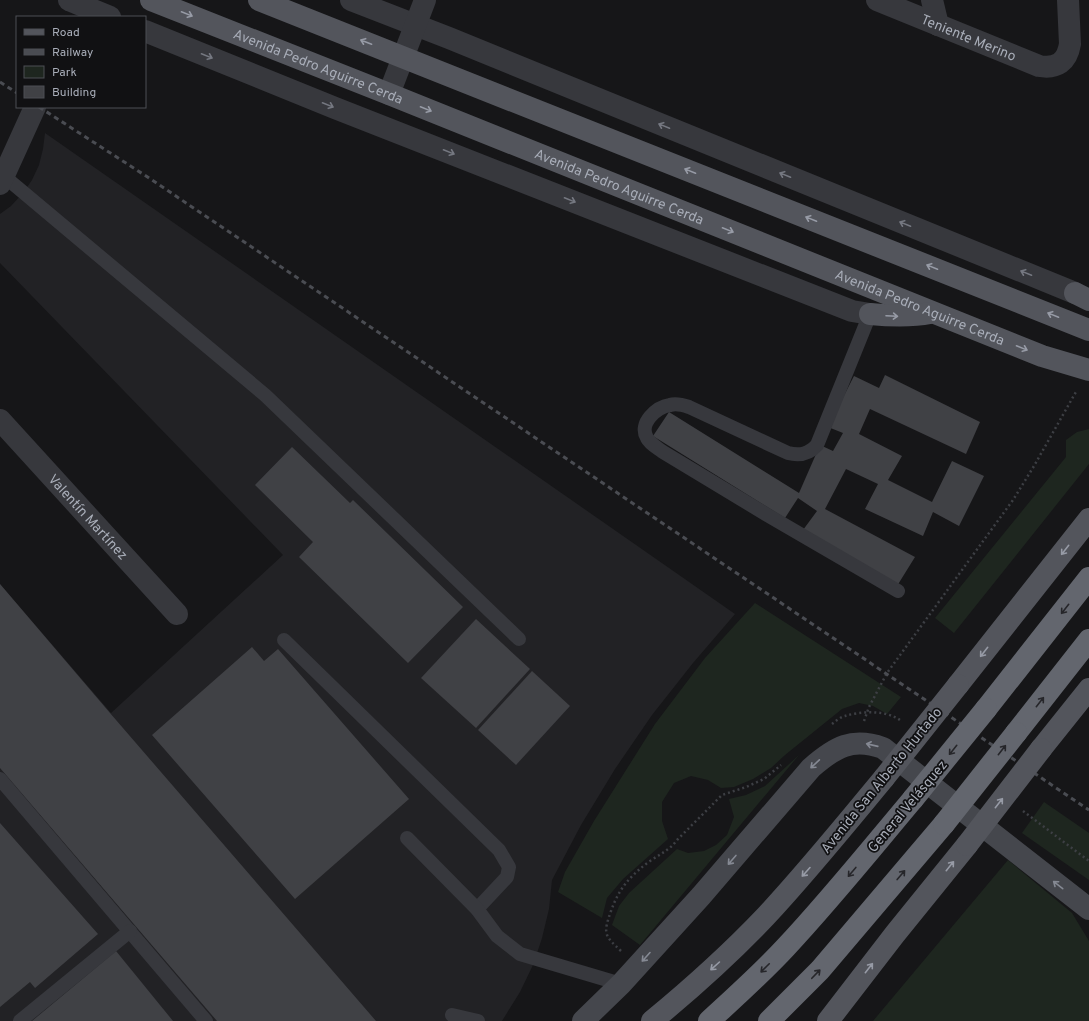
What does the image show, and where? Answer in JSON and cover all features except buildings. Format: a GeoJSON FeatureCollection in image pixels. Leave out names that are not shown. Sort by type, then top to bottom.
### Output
{"type":"FeatureCollection","features":[{"type":"Feature","properties":{"kind":"highway","name":"General Velásquez"},"geometry":{"type":"LineString","coordinates":[[709,1021],[745,988],[795,937],[829,899],[913,800],[1089,578]]}},
{"type":"Feature","properties":{"kind":"highway"},"geometry":{"type":"LineString","coordinates":[[769,1021],[820,970],[944,824],[1089,640]]}},
{"type":"Feature","properties":{"kind":"main road","name":"Avenida Pedro Aguirre Cerda"},"geometry":{"type":"LineString","coordinates":[[151,0],[1042,356],[1088,370]]}},
{"type":"Feature","properties":{"kind":"main road"},"geometry":{"type":"LineString","coordinates":[[258,0],[1089,330]]}},
{"type":"Feature","properties":{"kind":"main road"},"geometry":{"type":"LineString","coordinates":[[870,314],[895,317],[934,313]]}},
{"type":"Feature","properties":{"kind":"main road","name":"Avenida San Alberto Hurtado"},"geometry":{"type":"LineString","coordinates":[[652,1021],[714,968],[765,917],[808,870],[884,778],[1089,519]]}},
{"type":"Feature","properties":{"kind":"main road"},"geometry":{"type":"LineString","coordinates":[[828,1021],[1089,689]]}},
{"type":"Feature","properties":{"kind":"main road"},"geometry":{"type":"LineString","coordinates":[[583,1021],[621,984],[701,896],[811,768],[823,757],[848,744],[871,744],[883,748],[1089,910]]}},
{"type":"Feature","properties":{"kind":"street"},"geometry":{"type":"LineString","coordinates":[[351,0],[1082,296]]}},
{"type":"Feature","properties":{"kind":"street"},"geometry":{"type":"LineString","coordinates":[[389,94],[402,56],[425,0]]}},
{"type":"Feature","properties":{"kind":"street","name":"Teniente Merino"},"geometry":{"type":"LineString","coordinates":[[877,0],[1039,66],[1047,67],[1055,66],[1062,62],[1066,57],[1070,44],[1068,0]]}},
{"type":"Feature","properties":{"kind":"street"},"geometry":{"type":"LineString","coordinates":[[932,0],[938,25]]}},
{"type":"Feature","properties":{"kind":"street"},"geometry":{"type":"LineString","coordinates":[[72,7],[106,16]]}},
{"type":"Feature","properties":{"kind":"street","name":"Avenida Pedro Aguirre Cerda"},"geometry":{"type":"LineString","coordinates":[[146,31],[328,106],[852,311],[870,314]]}},
{"type":"Feature","properties":{"kind":"street"},"geometry":{"type":"LineString","coordinates":[[2,181],[35,108]]}},
{"type":"Feature","properties":{"kind":"street","name":"Valentín Martínez"},"geometry":{"type":"LineString","coordinates":[[0,420],[177,614]]}},
{"type":"Feature","properties":{"kind":"lane"},"geometry":{"type":"LineString","coordinates":[[2,181],[265,395],[519,638]]}},
{"type":"Feature","properties":{"kind":"lane"},"geometry":{"type":"LineString","coordinates":[[870,314],[816,445],[807,453],[788,453],[689,407],[680,405],[671,404],[662,407],[654,413],[646,423],[644,432],[649,441],[663,452],[898,591]]}},
{"type":"Feature","properties":{"kind":"lane"},"geometry":{"type":"LineString","coordinates":[[284,640],[499,850],[509,867],[507,877],[477,909]]}},
{"type":"Feature","properties":{"kind":"lane"},"geometry":{"type":"LineString","coordinates":[[0,779],[206,1021]]}},
{"type":"Feature","properties":{"kind":"lane"},"geometry":{"type":"LineString","coordinates":[[408,838],[477,909],[497,936],[520,954],[621,984]]}},
{"type":"Feature","properties":{"kind":"lane"},"geometry":{"type":"LineString","coordinates":[[20,1021],[130,931]]}},
{"type":"Feature","properties":{"kind":"lane"},"geometry":{"type":"LineString","coordinates":[[452,1015],[478,1021]]}},
{"type":"Feature","properties":{"kind":"path"},"geometry":{"type":"LineString","coordinates":[[860,743],[861,731],[869,707],[887,673],[1013,500],[1088,370]]}},
{"type":"Feature","properties":{"kind":"path"},"geometry":{"type":"LineString","coordinates":[[637,967],[607,938],[606,927],[615,898],[625,883],[649,862],[673,846],[677,840],[722,795]]}},
{"type":"Feature","properties":{"kind":"shaded area"},"geometry":{"type":"Polygon","coordinates":[[[45,133],[735,614],[693,663],[652,715],[615,769],[581,825],[552,880],[549,909],[542,938],[533,965],[520,992],[502,1021],[0,1021],[0,584],[111,713],[283,555],[0,263],[0,214],[11,206],[32,180],[39,165],[45,133]]]}},
{"type":"Feature","properties":{"kind":"green space"},"geometry":{"type":"Polygon","coordinates":[[[1089,429],[1089,464],[954,633],[935,618],[1066,457],[1066,440],[1077,432],[1089,429]]]}},
{"type":"Feature","properties":{"kind":"green space"},"geometry":{"type":"Polygon","coordinates":[[[755,603],[901,697],[887,714],[873,706],[859,703],[842,709],[771,768],[753,779],[734,787],[721,788],[708,780],[691,776],[674,783],[662,802],[662,821],[668,839],[623,879],[607,898],[602,918],[558,892],[565,872],[594,821],[655,724],[705,658],[755,603]]]}},
{"type":"Feature","properties":{"kind":"green space"},"geometry":{"type":"Polygon","coordinates":[[[799,755],[640,945],[612,925],[619,906],[629,893],[677,849],[688,853],[704,851],[716,845],[727,835],[734,817],[729,799],[746,795],[765,786],[799,755]]]}},
{"type":"Feature","properties":{"kind":"green space"},"geometry":{"type":"Polygon","coordinates":[[[1044,802],[1089,833],[1089,880],[1022,833],[1044,802]]]}},
{"type":"Feature","properties":{"kind":"green space"},"geometry":{"type":"Polygon","coordinates":[[[1008,860],[1072,913],[1089,941],[1089,1021],[873,1021],[1008,860]]]}},
{"type":"Feature","properties":{"kind":"railway"},"geometry":{"type":"LineString","coordinates":[[0,82],[16,92]]}},
{"type":"Feature","properties":{"kind":"railway"},"geometry":{"type":"LineString","coordinates":[[41,108],[146,176],[1089,810]]}}]}
